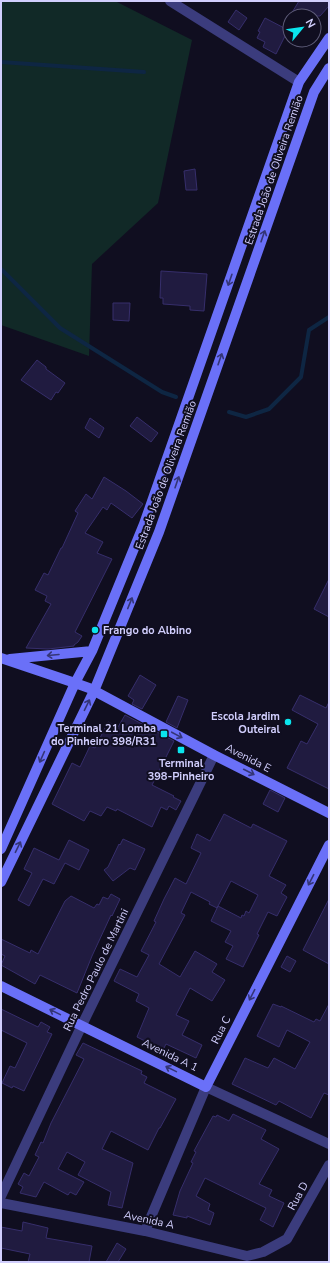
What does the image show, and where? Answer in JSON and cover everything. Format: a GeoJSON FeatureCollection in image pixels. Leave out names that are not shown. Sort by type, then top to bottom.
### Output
{"type":"FeatureCollection","features":[{"type":"Feature","properties":{"kind":"main road","name":"Estrada João de Oliveira Remião"},"geometry":{"type":"LineString","coordinates":[[1,849],[92,651],[144,524],[299,82],[329,38]]}},
{"type":"Feature","properties":{"kind":"main road","name":"Estrada João de Oliveira Remião"},"geometry":{"type":"LineString","coordinates":[[1,882],[94,691],[159,532],[314,92],[329,68]]}},
{"type":"Feature","properties":{"kind":"main road"},"geometry":{"type":"LineString","coordinates":[[4,659],[92,651],[97,656],[100,663],[94,691]]}},
{"type":"Feature","properties":{"kind":"main road","name":"Avenida E"},"geometry":{"type":"LineString","coordinates":[[4,659],[76,683],[94,691],[214,755],[329,813]]}},
{"type":"Feature","properties":{"kind":"main road","name":"Rua C"},"geometry":{"type":"LineString","coordinates":[[206,1087],[329,845]]}},
{"type":"Feature","properties":{"kind":"main road","name":"Avenida A 1"},"geometry":{"type":"LineString","coordinates":[[1,986],[206,1087]]}},
{"type":"Feature","properties":{"kind":"street"},"geometry":{"type":"LineString","coordinates":[[170,1],[299,82]]}},
{"type":"Feature","properties":{"kind":"street","name":"Rua Pedro Paulo de Martini"},"geometry":{"type":"LineString","coordinates":[[1,1196],[82,1025],[214,755]]}},
{"type":"Feature","properties":{"kind":"street","name":"Avenida A 1"},"geometry":{"type":"LineString","coordinates":[[206,1087],[329,1144]]}},
{"type":"Feature","properties":{"kind":"street","name":"Rua C"},"geometry":{"type":"LineString","coordinates":[[145,1231],[206,1087]]}},
{"type":"Feature","properties":{"kind":"street","name":"Rua D"},"geometry":{"type":"LineString","coordinates":[[287,1239],[329,1165]]}},
{"type":"Feature","properties":{"kind":"street","name":"Avenida A"},"geometry":{"type":"LineString","coordinates":[[1,1203],[145,1231],[247,1256],[263,1252],[287,1239]]}},
{"type":"Feature","properties":{"kind":"green space"},"geometry":{"type":"Polygon","coordinates":[[[1,1],[115,1],[192,40],[158,203],[92,264],[89,356],[1,325],[1,1]]]}},
{"type":"Feature","properties":{"kind":"building"},"geometry":{"type":"Polygon","coordinates":[[[299,1],[329,1],[329,6],[322,14],[322,8],[295,8],[299,1]]]}},
{"type":"Feature","properties":{"kind":"building"},"geometry":{"type":"Polygon","coordinates":[[[236,10],[247,18],[239,30],[228,22],[236,10]]]}},
{"type":"Feature","properties":{"kind":"building"},"geometry":{"type":"Polygon","coordinates":[[[265,18],[282,27],[282,42],[276,54],[263,47],[265,42],[257,38],[260,32],[258,31],[265,18]]]}},
{"type":"Feature","properties":{"kind":"building"},"geometry":{"type":"Polygon","coordinates":[[[195,169],[197,190],[186,190],[184,171],[195,169]]]}},
{"type":"Feature","properties":{"kind":"building"},"geometry":{"type":"Polygon","coordinates":[[[161,271],[207,274],[204,311],[190,310],[190,306],[163,304],[163,298],[160,298],[161,271]]]}},
{"type":"Feature","properties":{"kind":"building"},"geometry":{"type":"Polygon","coordinates":[[[113,303],[130,303],[129,321],[113,320],[113,303]]]}},
{"type":"Feature","properties":{"kind":"building"},"geometry":{"type":"Polygon","coordinates":[[[37,360],[46,367],[46,369],[65,383],[58,393],[56,392],[51,400],[21,380],[37,360]]]}},
{"type":"Feature","properties":{"kind":"building"},"geometry":{"type":"Polygon","coordinates":[[[137,417],[158,433],[151,442],[130,426],[137,417]]]}},
{"type":"Feature","properties":{"kind":"building"},"geometry":{"type":"Polygon","coordinates":[[[90,418],[104,428],[99,438],[85,428],[90,418]]]}},
{"type":"Feature","properties":{"kind":"building"},"geometry":{"type":"Polygon","coordinates":[[[104,477],[143,504],[132,518],[111,503],[107,510],[103,507],[85,533],[103,542],[97,553],[112,559],[75,632],[82,636],[78,642],[74,646],[48,649],[26,648],[51,604],[45,601],[47,596],[35,590],[44,573],[48,575],[62,548],[78,513],[75,511],[86,494],[92,499],[104,477]]]}},
{"type":"Feature","properties":{"kind":"building"},"geometry":{"type":"Polygon","coordinates":[[[329,579],[329,617],[314,609],[329,579]]]}},
{"type":"Feature","properties":{"kind":"building"},"geometry":{"type":"Polygon","coordinates":[[[140,675],[156,685],[142,709],[132,704],[134,700],[128,696],[140,675]]]}},
{"type":"Feature","properties":{"kind":"building"},"geometry":{"type":"Polygon","coordinates":[[[300,695],[326,708],[329,702],[329,789],[287,768],[301,741],[307,744],[318,724],[292,710],[300,695]]]}},
{"type":"Feature","properties":{"kind":"building"},"geometry":{"type":"Polygon","coordinates":[[[178,696],[188,700],[177,728],[166,722],[178,696]]]}},
{"type":"Feature","properties":{"kind":"building"},"geometry":{"type":"Polygon","coordinates":[[[125,715],[174,741],[152,785],[181,801],[176,810],[169,806],[167,810],[161,807],[152,827],[117,809],[116,811],[107,807],[101,816],[90,811],[84,821],[52,804],[72,763],[80,767],[90,746],[95,748],[108,722],[118,727],[125,715]]]}},
{"type":"Feature","properties":{"kind":"building"},"geometry":{"type":"Polygon","coordinates":[[[270,790],[285,798],[278,812],[263,804],[270,790]]]}},
{"type":"Feature","properties":{"kind":"building"},"geometry":{"type":"Polygon","coordinates":[[[224,814],[251,828],[253,824],[287,841],[269,876],[286,885],[281,893],[287,897],[277,916],[268,912],[257,934],[259,935],[243,967],[226,959],[233,946],[225,942],[231,931],[211,921],[218,907],[217,908],[209,904],[210,902],[191,892],[181,913],[185,915],[159,964],[180,977],[195,951],[217,964],[212,972],[225,980],[212,1001],[190,988],[176,1015],[189,1021],[182,1035],[202,1045],[196,1058],[166,1044],[163,1050],[137,1037],[149,1008],[136,1001],[139,994],[114,981],[120,969],[137,977],[149,955],[141,951],[156,922],[154,921],[164,899],[175,878],[186,884],[201,853],[191,848],[197,834],[210,841],[224,814]],[[231,881],[218,906],[241,918],[242,915],[244,916],[246,911],[249,913],[258,895],[231,881]]]}},
{"type":"Feature","properties":{"kind":"building"},"geometry":{"type":"Polygon","coordinates":[[[123,839],[145,849],[135,870],[130,868],[113,881],[104,870],[108,867],[123,839]]]}},
{"type":"Feature","properties":{"kind":"building"},"geometry":{"type":"Polygon","coordinates":[[[69,840],[89,850],[79,870],[65,863],[54,884],[43,879],[29,906],[18,900],[32,873],[24,869],[34,848],[59,860],[69,840]]]}},
{"type":"Feature","properties":{"kind":"building"},"geometry":{"type":"Polygon","coordinates":[[[111,894],[120,899],[92,956],[77,993],[40,975],[35,984],[1,965],[5,956],[1,954],[1,939],[30,953],[31,950],[38,954],[65,901],[71,896],[94,908],[97,904],[99,905],[103,897],[108,899],[111,894]]]}},
{"type":"Feature","properties":{"kind":"building"},"geometry":{"type":"Polygon","coordinates":[[[329,899],[329,964],[303,950],[329,899]]]}},
{"type":"Feature","properties":{"kind":"building"},"geometry":{"type":"Polygon","coordinates":[[[287,956],[296,961],[290,972],[281,967],[287,956]]]}},
{"type":"Feature","properties":{"kind":"building"},"geometry":{"type":"Polygon","coordinates":[[[273,1004],[281,1006],[314,1022],[316,1019],[320,1021],[329,1004],[329,1095],[324,1093],[311,1118],[279,1101],[276,1105],[232,1084],[245,1058],[268,1068],[274,1058],[295,1069],[310,1042],[287,1030],[279,1047],[257,1036],[273,1004]]]}},
{"type":"Feature","properties":{"kind":"building"},"geometry":{"type":"Polygon","coordinates":[[[1,1009],[38,1027],[41,1022],[50,1027],[47,1032],[52,1034],[24,1091],[13,1086],[12,1088],[2,1083],[10,1066],[15,1068],[27,1043],[1,1030],[1,1009]]]}},
{"type":"Feature","properties":{"kind":"building"},"geometry":{"type":"Polygon","coordinates":[[[83,1043],[142,1071],[141,1074],[147,1077],[144,1083],[176,1099],[148,1150],[111,1131],[102,1149],[133,1163],[122,1208],[108,1205],[111,1192],[78,1175],[85,1162],[67,1152],[58,1169],[84,1182],[76,1195],[70,1192],[68,1195],[44,1182],[36,1197],[20,1193],[23,1187],[18,1184],[24,1173],[29,1176],[39,1157],[35,1155],[41,1142],[43,1143],[51,1123],[84,1059],[76,1055],[83,1043]]]}},
{"type":"Feature","properties":{"kind":"building"},"geometry":{"type":"Polygon","coordinates":[[[233,1114],[266,1130],[261,1139],[279,1149],[259,1184],[272,1190],[269,1196],[284,1203],[273,1227],[260,1220],[266,1208],[205,1178],[196,1196],[210,1204],[208,1210],[214,1213],[210,1225],[187,1216],[187,1218],[173,1215],[180,1191],[193,1163],[191,1162],[196,1152],[194,1151],[213,1116],[216,1117],[217,1115],[229,1121],[233,1114]]]}},
{"type":"Feature","properties":{"kind":"building"},"geometry":{"type":"Polygon","coordinates":[[[23,1222],[48,1228],[46,1238],[92,1246],[89,1262],[28,1262],[30,1254],[1,1248],[1,1227],[22,1231],[23,1222]]]}},
{"type":"Feature","properties":{"kind":"building"},"geometry":{"type":"Polygon","coordinates":[[[117,1243],[126,1249],[118,1262],[106,1262],[117,1243]]]}},
{"type":"Feature","properties":{"kind":"waterway"},"geometry":{"type":"LineString","coordinates":[[1,62],[144,72]]}},
{"type":"Feature","properties":{"kind":"waterway"},"geometry":{"type":"LineString","coordinates":[[1,269],[60,328],[162,392],[176,397]]}},
{"type":"Feature","properties":{"kind":"waterway"},"geometry":{"type":"LineString","coordinates":[[229,412],[246,417],[269,409],[301,377],[309,330],[329,317]]}},
{"type":"Feature","properties":{"kind":"place","name":"Frango do Albino"},"geometry":{"type":"Point","coordinates":[95,630]}},
{"type":"Feature","properties":{"kind":"place","name":"Escola Jardim Outeiral"},"geometry":{"type":"Point","coordinates":[288,722]}},
{"type":"Feature","properties":{"kind":"place","name":"Terminal 21 Lomba do Pinheiro 398/R31"},"geometry":{"type":"Point","coordinates":[164,734]}},
{"type":"Feature","properties":{"kind":"place","name":"Terminal 398-Pinheiro"},"geometry":{"type":"Point","coordinates":[181,750]}}]}
